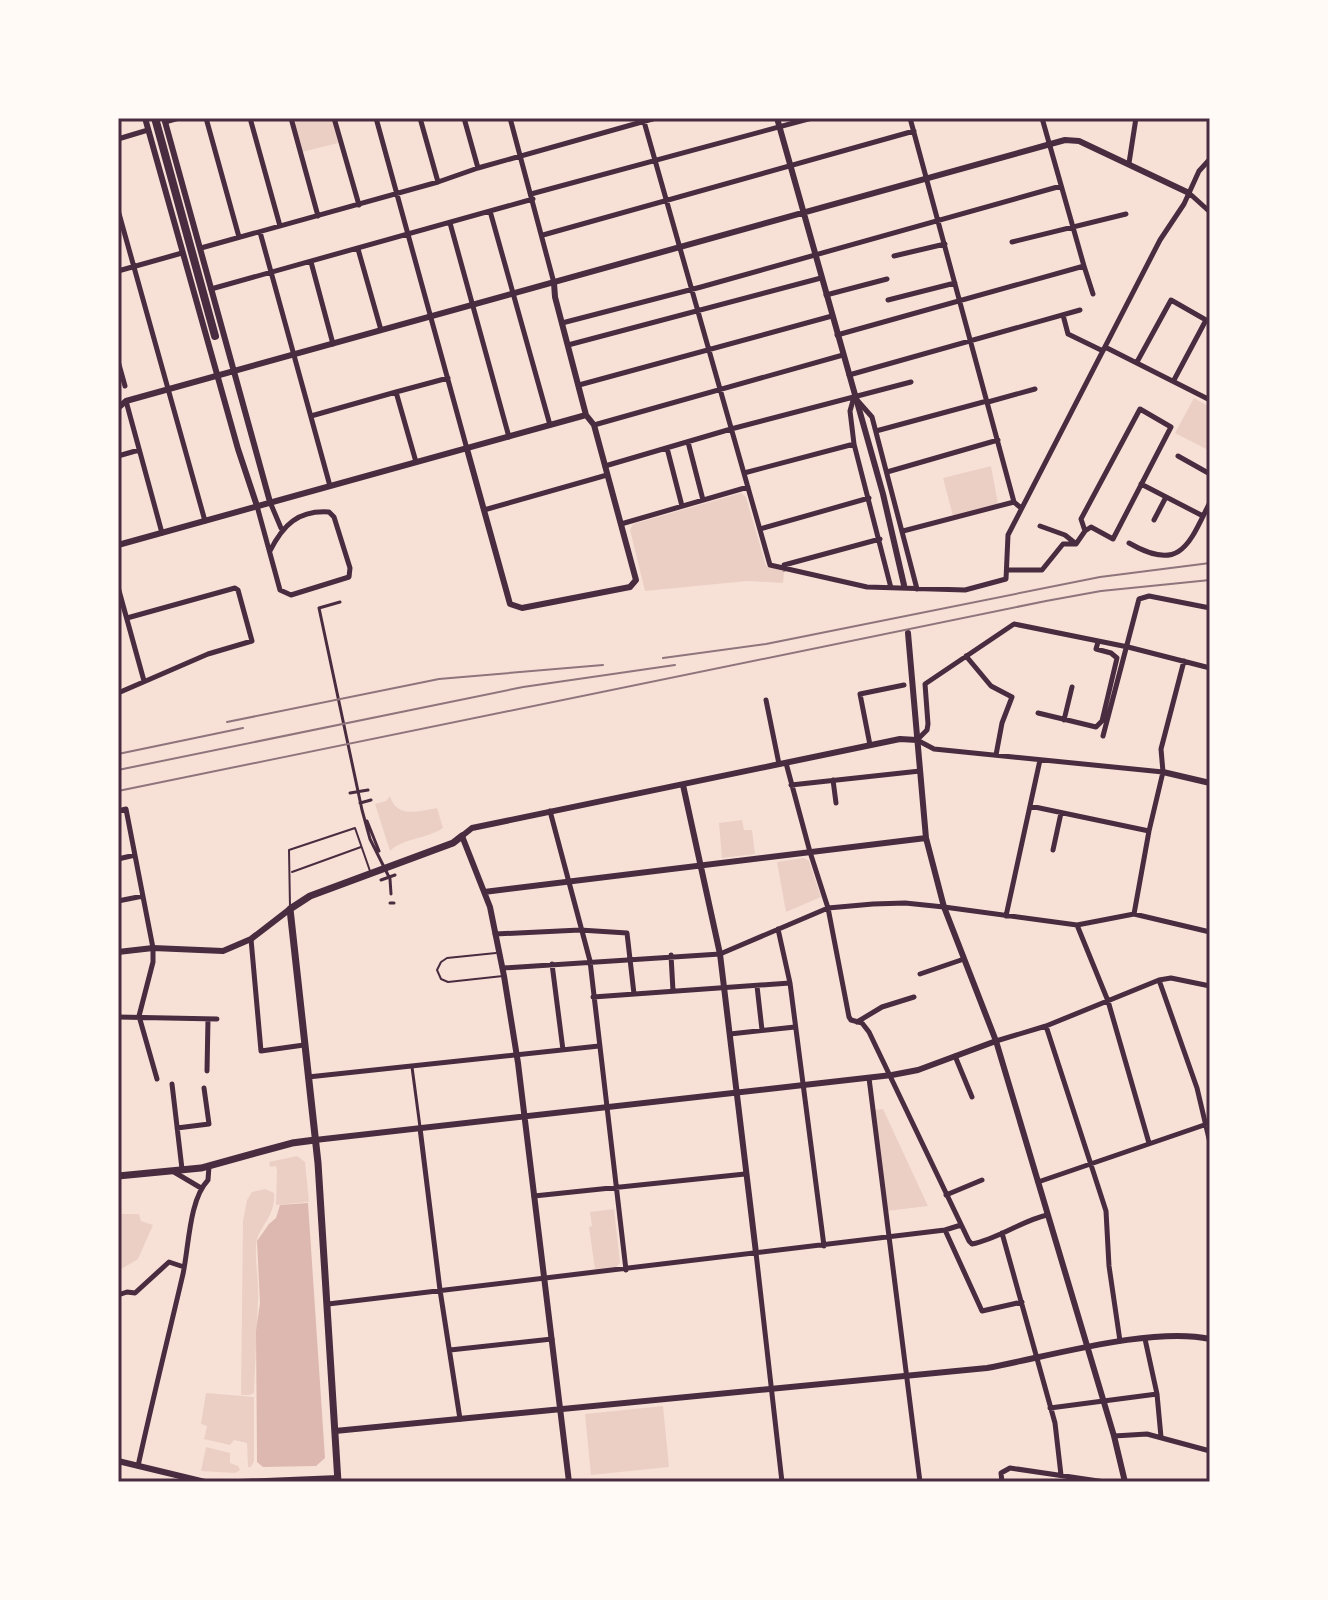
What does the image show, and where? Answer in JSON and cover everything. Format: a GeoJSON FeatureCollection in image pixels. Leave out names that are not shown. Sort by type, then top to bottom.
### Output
{"type":"FeatureCollection","features":[{"type":"Feature","properties":{"kind":"highway"},"geometry":{"type":"LineString","coordinates":[[155,118],[215,336]]}},
{"type":"Feature","properties":{"kind":"main road"},"geometry":{"type":"LineString","coordinates":[[338,1480],[315,1140],[290,909],[310,896],[453,843],[462,836]]}},
{"type":"Feature","properties":{"kind":"main road"},"geometry":{"type":"LineString","coordinates":[[118,1176],[209,1166],[315,1140]]}},
{"type":"Feature","properties":{"kind":"street"},"geometry":{"type":"LineString","coordinates":[[145,118],[280,590],[291,595],[349,577],[350,568],[334,517],[329,512],[296,519],[281,528],[270,551]]}},
{"type":"Feature","properties":{"kind":"street"},"geometry":{"type":"LineString","coordinates":[[179,118],[165,120],[233,372],[270,502],[281,528]]}},
{"type":"Feature","properties":{"kind":"street"},"geometry":{"type":"LineString","coordinates":[[206,118],[239,237]]}},
{"type":"Feature","properties":{"kind":"street"},"geometry":{"type":"LineString","coordinates":[[250,118],[280,226]]}},
{"type":"Feature","properties":{"kind":"street"},"geometry":{"type":"LineString","coordinates":[[291,118],[318,216]]}},
{"type":"Feature","properties":{"kind":"street"},"geometry":{"type":"LineString","coordinates":[[334,118],[359,205]]}},
{"type":"Feature","properties":{"kind":"street"},"geometry":{"type":"LineString","coordinates":[[376,118],[510,604],[522,608],[630,587],[636,580],[594,425],[586,415],[555,297],[543,235],[510,118]]}},
{"type":"Feature","properties":{"kind":"street"},"geometry":{"type":"LineString","coordinates":[[420,118],[438,182]]}},
{"type":"Feature","properties":{"kind":"street"},"geometry":{"type":"LineString","coordinates":[[464,118],[478,168]]}},
{"type":"Feature","properties":{"kind":"street"},"geometry":{"type":"LineString","coordinates":[[201,248],[656,118]]}},
{"type":"Feature","properties":{"kind":"street"},"geometry":{"type":"LineString","coordinates":[[777,118],[883,494],[904,585]]}},
{"type":"Feature","properties":{"kind":"street"},"geometry":{"type":"LineString","coordinates":[[211,289],[812,118]]}},
{"type":"Feature","properties":{"kind":"street"},"geometry":{"type":"LineString","coordinates":[[910,118],[1014,502],[1021,508]]}},
{"type":"Feature","properties":{"kind":"street"},"geometry":{"type":"LineString","coordinates":[[1042,118],[1093,294]]}},
{"type":"Feature","properties":{"kind":"street"},"geometry":{"type":"LineString","coordinates":[[1129,163],[1136,118]]}},
{"type":"Feature","properties":{"kind":"street"},"geometry":{"type":"LineString","coordinates":[[644,120],[770,565],[867,587],[965,590],[1006,579],[1008,535],[1021,508],[1160,240],[1199,171],[1210,159]]}},
{"type":"Feature","properties":{"kind":"street"},"geometry":{"type":"LineString","coordinates":[[118,139],[148,130]]}},
{"type":"Feature","properties":{"kind":"street"},"geometry":{"type":"LineString","coordinates":[[543,235],[914,131]]}},
{"type":"Feature","properties":{"kind":"street"},"geometry":{"type":"LineString","coordinates":[[122,400],[168,390],[1050,144],[1079,141],[1189,193],[1210,212]]}},
{"type":"Feature","properties":{"kind":"street"},"geometry":{"type":"LineString","coordinates":[[562,323],[1061,186]]}},
{"type":"Feature","properties":{"kind":"street"},"geometry":{"type":"LineString","coordinates":[[118,210],[205,521]]}},
{"type":"Feature","properties":{"kind":"street"},"geometry":{"type":"LineString","coordinates":[[490,211],[550,425]]}},
{"type":"Feature","properties":{"kind":"street"},"geometry":{"type":"LineString","coordinates":[[1012,242],[1126,214]]}},
{"type":"Feature","properties":{"kind":"street"},"geometry":{"type":"LineString","coordinates":[[450,223],[509,437]]}},
{"type":"Feature","properties":{"kind":"street"},"geometry":{"type":"LineString","coordinates":[[260,232],[330,486]]}},
{"type":"Feature","properties":{"kind":"street"},"geometry":{"type":"LineString","coordinates":[[894,256],[945,244]]}},
{"type":"Feature","properties":{"kind":"street"},"geometry":{"type":"LineString","coordinates":[[358,249],[381,330]]}},
{"type":"Feature","properties":{"kind":"street"},"geometry":{"type":"LineString","coordinates":[[118,271],[182,253]]}},
{"type":"Feature","properties":{"kind":"street"},"geometry":{"type":"LineString","coordinates":[[311,262],[333,344]]}},
{"type":"Feature","properties":{"kind":"street"},"geometry":{"type":"LineString","coordinates":[[837,335],[1084,266]]}},
{"type":"Feature","properties":{"kind":"street"},"geometry":{"type":"LineString","coordinates":[[568,345],[821,278]]}},
{"type":"Feature","properties":{"kind":"street"},"geometry":{"type":"LineString","coordinates":[[826,295],[887,279]]}},
{"type":"Feature","properties":{"kind":"street"},"geometry":{"type":"LineString","coordinates":[[888,300],[955,283]]}},
{"type":"Feature","properties":{"kind":"street"},"geometry":{"type":"LineString","coordinates":[[1137,362],[1171,300],[1206,320],[1174,380]]}},
{"type":"Feature","properties":{"kind":"street"},"geometry":{"type":"LineString","coordinates":[[848,375],[1080,310]]}},
{"type":"Feature","properties":{"kind":"street"},"geometry":{"type":"LineString","coordinates":[[1063,315],[1068,334],[1137,362],[1210,400]]}},
{"type":"Feature","properties":{"kind":"street"},"geometry":{"type":"LineString","coordinates":[[579,385],[832,316]]}},
{"type":"Feature","properties":{"kind":"street"},"geometry":{"type":"LineString","coordinates":[[594,425],[843,355]]}},
{"type":"Feature","properties":{"kind":"street"},"geometry":{"type":"LineString","coordinates":[[118,361],[125,386]]}},
{"type":"Feature","properties":{"kind":"street"},"geometry":{"type":"LineString","coordinates":[[311,416],[448,378]]}},
{"type":"Feature","properties":{"kind":"street"},"geometry":{"type":"LineString","coordinates":[[605,466],[911,382]]}},
{"type":"Feature","properties":{"kind":"street"},"geometry":{"type":"LineString","coordinates":[[876,431],[1035,389]]}},
{"type":"Feature","properties":{"kind":"street"},"geometry":{"type":"LineString","coordinates":[[396,392],[416,462]]}},
{"type":"Feature","properties":{"kind":"street"},"geometry":{"type":"LineString","coordinates":[[854,396],[872,417],[917,589]]}},
{"type":"Feature","properties":{"kind":"street"},"geometry":{"type":"LineString","coordinates":[[854,396],[850,411],[854,444],[891,588]]}},
{"type":"Feature","properties":{"kind":"street"},"geometry":{"type":"LineString","coordinates":[[118,408],[122,400]]}},
{"type":"Feature","properties":{"kind":"street"},"geometry":{"type":"LineString","coordinates":[[122,400],[162,533]]}},
{"type":"Feature","properties":{"kind":"street"},"geometry":{"type":"LineString","coordinates":[[1076,544],[1091,527],[1113,539],[1171,427],[1140,409],[1081,519],[1085,531]]}},
{"type":"Feature","properties":{"kind":"street"},"geometry":{"type":"LineString","coordinates":[[118,545],[586,415]]}},
{"type":"Feature","properties":{"kind":"street"},"geometry":{"type":"LineString","coordinates":[[887,472],[998,440]]}},
{"type":"Feature","properties":{"kind":"street"},"geometry":{"type":"LineString","coordinates":[[688,442],[703,500]]}},
{"type":"Feature","properties":{"kind":"street"},"geometry":{"type":"LineString","coordinates":[[744,473],[854,444]]}},
{"type":"Feature","properties":{"kind":"street"},"geometry":{"type":"LineString","coordinates":[[667,448],[682,506]]}},
{"type":"Feature","properties":{"kind":"street"},"geometry":{"type":"LineString","coordinates":[[118,456],[139,450]]}},
{"type":"Feature","properties":{"kind":"street"},"geometry":{"type":"LineString","coordinates":[[1178,456],[1210,474]]}},
{"type":"Feature","properties":{"kind":"street"},"geometry":{"type":"LineString","coordinates":[[484,510],[607,475]]}},
{"type":"Feature","properties":{"kind":"street"},"geometry":{"type":"LineString","coordinates":[[1141,484],[1203,516]]}},
{"type":"Feature","properties":{"kind":"street"},"geometry":{"type":"LineString","coordinates":[[621,524],[748,487]]}},
{"type":"Feature","properties":{"kind":"street"},"geometry":{"type":"LineString","coordinates":[[1154,520],[1166,497]]}},
{"type":"Feature","properties":{"kind":"street"},"geometry":{"type":"LineString","coordinates":[[760,529],[869,498]]}},
{"type":"Feature","properties":{"kind":"street"},"geometry":{"type":"LineString","coordinates":[[903,531],[1014,502]]}},
{"type":"Feature","properties":{"kind":"street"},"geometry":{"type":"LineString","coordinates":[[1129,543],[1151,556],[1178,553],[1187,547],[1210,502]]}},
{"type":"Feature","properties":{"kind":"street"},"geometry":{"type":"LineString","coordinates":[[1040,526],[1065,535],[1076,544]]}},
{"type":"Feature","properties":{"kind":"street"},"geometry":{"type":"LineString","coordinates":[[784,569],[784,565],[880,539]]}},
{"type":"Feature","properties":{"kind":"street"},"geometry":{"type":"LineString","coordinates":[[1007,570],[1042,570],[1063,544],[1076,544]]}},
{"type":"Feature","properties":{"kind":"street"},"geometry":{"type":"LineString","coordinates":[[118,587],[144,681]]}},
{"type":"Feature","properties":{"kind":"street"},"geometry":{"type":"LineString","coordinates":[[118,693],[208,654],[252,641],[235,588],[127,618]]}},
{"type":"Feature","properties":{"kind":"street"},"geometry":{"type":"LineString","coordinates":[[1103,736],[1139,599],[1143,596],[1210,608]]}},
{"type":"Feature","properties":{"kind":"street"},"geometry":{"type":"LineString","coordinates":[[340,602],[319,608],[360,803],[370,839],[389,878],[391,894]]}},
{"type":"Feature","properties":{"kind":"street"},"geometry":{"type":"LineString","coordinates":[[917,740],[927,730],[928,724],[925,684],[1014,624],[1128,647],[1210,668]]}},
{"type":"Feature","properties":{"kind":"street"},"geometry":{"type":"LineString","coordinates":[[908,633],[926,838],[944,907],[996,1041],[1125,1482]]}},
{"type":"Feature","properties":{"kind":"street"},"geometry":{"type":"LineString","coordinates":[[1038,713],[1089,727],[1096,727],[1102,721],[1117,658],[1096,649],[1098,642]]}},
{"type":"Feature","properties":{"kind":"street"},"geometry":{"type":"LineString","coordinates":[[965,656],[991,686],[1012,697],[1002,723],[996,755]]}},
{"type":"Feature","properties":{"kind":"street"},"geometry":{"type":"LineString","coordinates":[[1134,914],[1163,772],[1161,749],[1184,661]]}},
{"type":"Feature","properties":{"kind":"street"},"geometry":{"type":"LineString","coordinates":[[870,745],[860,694],[904,685]]}},
{"type":"Feature","properties":{"kind":"street"},"geometry":{"type":"LineString","coordinates":[[1064,720],[1072,687]]}},
{"type":"Feature","properties":{"kind":"street"},"geometry":{"type":"LineString","coordinates":[[766,700],[828,908],[849,1017],[856,1023],[862,1023],[869,1032],[961,1225],[972,1244],[1047,1215]]}},
{"type":"Feature","properties":{"kind":"street"},"geometry":{"type":"LineString","coordinates":[[569,1482],[517,1055],[495,934],[484,892],[462,836],[472,828],[900,739],[917,740],[934,749],[1163,772],[1210,783]]}},
{"type":"Feature","properties":{"kind":"street"},"geometry":{"type":"LineString","coordinates":[[1006,916],[1040,760]]}},
{"type":"Feature","properties":{"kind":"street"},"geometry":{"type":"LineString","coordinates":[[791,785],[920,771]]}},
{"type":"Feature","properties":{"kind":"street"},"geometry":{"type":"LineString","coordinates":[[833,780],[836,803]]}},
{"type":"Feature","properties":{"kind":"street"},"geometry":{"type":"LineString","coordinates":[[683,785],[725,988],[782,1482]]}},
{"type":"Feature","properties":{"kind":"street"},"geometry":{"type":"LineString","coordinates":[[350,794],[368,790]]}},
{"type":"Feature","properties":{"kind":"street"},"geometry":{"type":"LineString","coordinates":[[360,803],[371,800]]}},
{"type":"Feature","properties":{"kind":"street"},"geometry":{"type":"LineString","coordinates":[[1030,806],[1149,831]]}},
{"type":"Feature","properties":{"kind":"street"},"geometry":{"type":"LineString","coordinates":[[118,811],[126,809],[153,948],[153,962],[139,1016],[157,1079]]}},
{"type":"Feature","properties":{"kind":"street"},"geometry":{"type":"LineString","coordinates":[[550,811],[590,961],[626,1270]]}},
{"type":"Feature","properties":{"kind":"street"},"geometry":{"type":"LineString","coordinates":[[1053,850],[1061,813]]}},
{"type":"Feature","properties":{"kind":"street"},"geometry":{"type":"LineString","coordinates":[[484,892],[926,838]]}},
{"type":"Feature","properties":{"kind":"street"},"geometry":{"type":"LineString","coordinates":[[118,859],[135,855]]}},
{"type":"Feature","properties":{"kind":"street"},"geometry":{"type":"LineString","coordinates":[[381,880],[395,875]]}},
{"type":"Feature","properties":{"kind":"street"},"geometry":{"type":"LineString","coordinates":[[118,901],[143,896]]}},
{"type":"Feature","properties":{"kind":"street"},"geometry":{"type":"LineString","coordinates":[[503,972],[552,964],[720,954],[828,908],[905,903],[1077,925],[1134,914],[1210,932]]}},
{"type":"Feature","properties":{"kind":"street"},"geometry":{"type":"LineString","coordinates":[[118,952],[153,948],[223,951],[251,939],[290,909]]}},
{"type":"Feature","properties":{"kind":"street"},"geometry":{"type":"LineString","coordinates":[[1077,925],[1108,1001],[1149,1143]]}},
{"type":"Feature","properties":{"kind":"street"},"geometry":{"type":"LineString","coordinates":[[778,929],[790,983],[824,1246]]}},
{"type":"Feature","properties":{"kind":"street"},"geometry":{"type":"LineString","coordinates":[[495,934],[580,930],[627,933],[634,994]]}},
{"type":"Feature","properties":{"kind":"street"},"geometry":{"type":"LineString","coordinates":[[251,939],[261,1051],[304,1045]]}},
{"type":"Feature","properties":{"kind":"street"},"geometry":{"type":"LineString","coordinates":[[671,955],[673,991]]}},
{"type":"Feature","properties":{"kind":"street"},"geometry":{"type":"LineString","coordinates":[[920,974],[964,959]]}},
{"type":"Feature","properties":{"kind":"street"},"geometry":{"type":"LineString","coordinates":[[552,964],[563,1050]]}},
{"type":"Feature","properties":{"kind":"street"},"geometry":{"type":"LineString","coordinates":[[315,1140],[892,1075],[918,1070],[1046,1026],[1159,980],[1171,978],[1210,986]]}},
{"type":"Feature","properties":{"kind":"street"},"geometry":{"type":"LineString","coordinates":[[1159,980],[1208,1123],[1210,1143]]}},
{"type":"Feature","properties":{"kind":"street"},"geometry":{"type":"LineString","coordinates":[[593,997],[790,983]]}},
{"type":"Feature","properties":{"kind":"street"},"geometry":{"type":"LineString","coordinates":[[757,986],[762,1030]]}},
{"type":"Feature","properties":{"kind":"street"},"geometry":{"type":"LineString","coordinates":[[856,1023],[882,1007],[914,997]]}},
{"type":"Feature","properties":{"kind":"street"},"geometry":{"type":"LineString","coordinates":[[118,1017],[217,1019]]}},
{"type":"Feature","properties":{"kind":"street"},"geometry":{"type":"LineString","coordinates":[[207,1071],[208,1019]]}},
{"type":"Feature","properties":{"kind":"street"},"geometry":{"type":"LineString","coordinates":[[1046,1026],[1106,1211],[1109,1266],[1120,1342]]}},
{"type":"Feature","properties":{"kind":"street"},"geometry":{"type":"LineString","coordinates":[[730,1034],[795,1027]]}},
{"type":"Feature","properties":{"kind":"street"},"geometry":{"type":"LineString","coordinates":[[308,1077],[599,1046]]}},
{"type":"Feature","properties":{"kind":"street"},"geometry":{"type":"LineString","coordinates":[[955,1056],[972,1097]]}},
{"type":"Feature","properties":{"kind":"street"},"geometry":{"type":"LineString","coordinates":[[412,1067],[460,1419]]}},
{"type":"Feature","properties":{"kind":"street"},"geometry":{"type":"LineString","coordinates":[[869,1078],[920,1482]]}},
{"type":"Feature","properties":{"kind":"street"},"geometry":{"type":"LineString","coordinates":[[172,1084],[178,1171],[201,1188]]}},
{"type":"Feature","properties":{"kind":"street"},"geometry":{"type":"LineString","coordinates":[[177,1128],[209,1124],[204,1088]]}},
{"type":"Feature","properties":{"kind":"street"},"geometry":{"type":"LineString","coordinates":[[1038,1182],[1208,1123]]}},
{"type":"Feature","properties":{"kind":"street"},"geometry":{"type":"LineString","coordinates":[[138,1466],[201,1188],[208,1180],[209,1166]]}},
{"type":"Feature","properties":{"kind":"street"},"geometry":{"type":"LineString","coordinates":[[534,1196],[745,1174]]}},
{"type":"Feature","properties":{"kind":"street"},"geometry":{"type":"LineString","coordinates":[[946,1195],[982,1180]]}},
{"type":"Feature","properties":{"kind":"street"},"geometry":{"type":"LineString","coordinates":[[328,1304],[824,1246],[945,1230],[961,1225]]}},
{"type":"Feature","properties":{"kind":"street"},"geometry":{"type":"LineString","coordinates":[[945,1230],[982,1311],[1022,1302]]}},
{"type":"Feature","properties":{"kind":"street"},"geometry":{"type":"LineString","coordinates":[[1002,1233],[1060,1448],[1061,1475]]}},
{"type":"Feature","properties":{"kind":"street"},"geometry":{"type":"LineString","coordinates":[[118,1295],[135,1293],[169,1262],[184,1267]]}},
{"type":"Feature","properties":{"kind":"street"},"geometry":{"type":"LineString","coordinates":[[335,1431],[987,1368],[1145,1339],[1184,1336],[1210,1339]]}},
{"type":"Feature","properties":{"kind":"street"},"geometry":{"type":"LineString","coordinates":[[450,1350],[552,1339]]}},
{"type":"Feature","properties":{"kind":"street"},"geometry":{"type":"LineString","coordinates":[[1145,1339],[1157,1394],[1161,1437]]}},
{"type":"Feature","properties":{"kind":"street"},"geometry":{"type":"LineString","coordinates":[[1050,1408],[1157,1394]]}},
{"type":"Feature","properties":{"kind":"street"},"geometry":{"type":"LineString","coordinates":[[1114,1436],[1137,1434],[1161,1437],[1210,1451]]}},
{"type":"Feature","properties":{"kind":"street"},"geometry":{"type":"LineString","coordinates":[[118,1461],[205,1482]]}},
{"type":"Feature","properties":{"kind":"street"},"geometry":{"type":"LineString","coordinates":[[1002,1482],[1001,1473],[1010,1468],[1105,1482]]}},
{"type":"Feature","properties":{"kind":"street"},"geometry":{"type":"LineString","coordinates":[[239,1482],[338,1480]]}},
{"type":"Feature","properties":{"kind":"lane"},"geometry":{"type":"LineString","coordinates":[[290,909],[289,850],[352,827],[357,831],[371,872]]}},
{"type":"Feature","properties":{"kind":"lane"},"geometry":{"type":"LineString","coordinates":[[290,872],[362,846]]}},
{"type":"Feature","properties":{"kind":"lane"},"geometry":{"type":"LineString","coordinates":[[499,952],[447,958],[437,970],[441,979],[448,982],[503,972]]}},
{"type":"Feature","properties":{"kind":"shaded area"},"geometry":{"type":"Polygon","coordinates":[[[293,118],[332,118],[338,143],[302,152],[293,118]]]}},
{"type":"Feature","properties":{"kind":"shaded area"},"geometry":{"type":"Polygon","coordinates":[[[1194,398],[1210,407],[1210,451],[1175,433],[1194,398]]]}},
{"type":"Feature","properties":{"kind":"shaded area"},"geometry":{"type":"Polygon","coordinates":[[[991,466],[998,504],[953,516],[943,478],[991,466]]]}},
{"type":"Feature","properties":{"kind":"shaded area"},"geometry":{"type":"Polygon","coordinates":[[[741,493],[746,497],[766,566],[784,571],[783,583],[747,581],[645,591],[630,530],[633,524],[741,493]]]}},
{"type":"Feature","properties":{"kind":"shaded area"},"geometry":{"type":"Polygon","coordinates":[[[390,796],[403,811],[437,808],[443,828],[402,843],[390,851],[375,804],[386,801],[390,796]]]}},
{"type":"Feature","properties":{"kind":"shaded area"},"geometry":{"type":"Polygon","coordinates":[[[742,820],[744,830],[752,830],[755,854],[722,858],[719,823],[742,820]]]}},
{"type":"Feature","properties":{"kind":"shaded area"},"geometry":{"type":"Polygon","coordinates":[[[804,858],[809,861],[821,897],[786,912],[777,862],[804,858]]]}},
{"type":"Feature","properties":{"kind":"shaded area"},"geometry":{"type":"Polygon","coordinates":[[[883,1109],[928,1206],[887,1211],[874,1110],[883,1109]]]}},
{"type":"Feature","properties":{"kind":"shaded area"},"geometry":{"type":"Polygon","coordinates":[[[297,1156],[305,1162],[309,1202],[276,1205],[277,1171],[276,1166],[270,1167],[269,1162],[297,1156]]]}},
{"type":"Feature","properties":{"kind":"shaded area"},"geometry":{"type":"Polygon","coordinates":[[[265,1189],[274,1193],[274,1201],[256,1245],[258,1293],[254,1393],[241,1395],[243,1221],[247,1200],[252,1192],[265,1189]]]}},
{"type":"Feature","properties":{"kind":"shaded area"},"geometry":{"type":"Polygon","coordinates":[[[308,1203],[325,1458],[316,1466],[263,1467],[257,1462],[256,1331],[260,1303],[257,1241],[276,1218],[280,1205],[308,1203]]]}},
{"type":"Feature","properties":{"kind":"shaded area"},"geometry":{"type":"Polygon","coordinates":[[[118,1204],[119,1214],[139,1214],[141,1221],[153,1225],[138,1259],[118,1271],[118,1204]]]}},
{"type":"Feature","properties":{"kind":"shaded area"},"geometry":{"type":"Polygon","coordinates":[[[614,1209],[620,1263],[616,1267],[595,1269],[590,1212],[614,1209]]]}},
{"type":"Feature","properties":{"kind":"shaded area"},"geometry":{"type":"Polygon","coordinates":[[[206,1393],[254,1397],[254,1461],[251,1467],[248,1467],[247,1443],[234,1440],[230,1445],[204,1439],[207,1426],[201,1424],[206,1393]]]}},
{"type":"Feature","properties":{"kind":"shaded area"},"geometry":{"type":"Polygon","coordinates":[[[663,1406],[669,1467],[591,1475],[585,1414],[663,1406]]]}},
{"type":"Feature","properties":{"kind":"shaded area"},"geometry":{"type":"Polygon","coordinates":[[[206,1447],[230,1453],[230,1463],[240,1470],[235,1473],[201,1471],[206,1447]]]}},
{"type":"Feature","properties":{"kind":"railway"},"geometry":{"type":"LineString","coordinates":[[663,658],[766,644],[1100,577],[1210,563]]}},
{"type":"Feature","properties":{"kind":"railway"},"geometry":{"type":"LineString","coordinates":[[118,791],[1046,601],[1101,591],[1210,580]]}},
{"type":"Feature","properties":{"kind":"railway"},"geometry":{"type":"LineString","coordinates":[[227,722],[439,679],[603,665]]}},
{"type":"Feature","properties":{"kind":"railway"},"geometry":{"type":"LineString","coordinates":[[118,770],[523,687],[675,665]]}},
{"type":"Feature","properties":{"kind":"railway"},"geometry":{"type":"LineString","coordinates":[[118,754],[243,728]]}}]}
